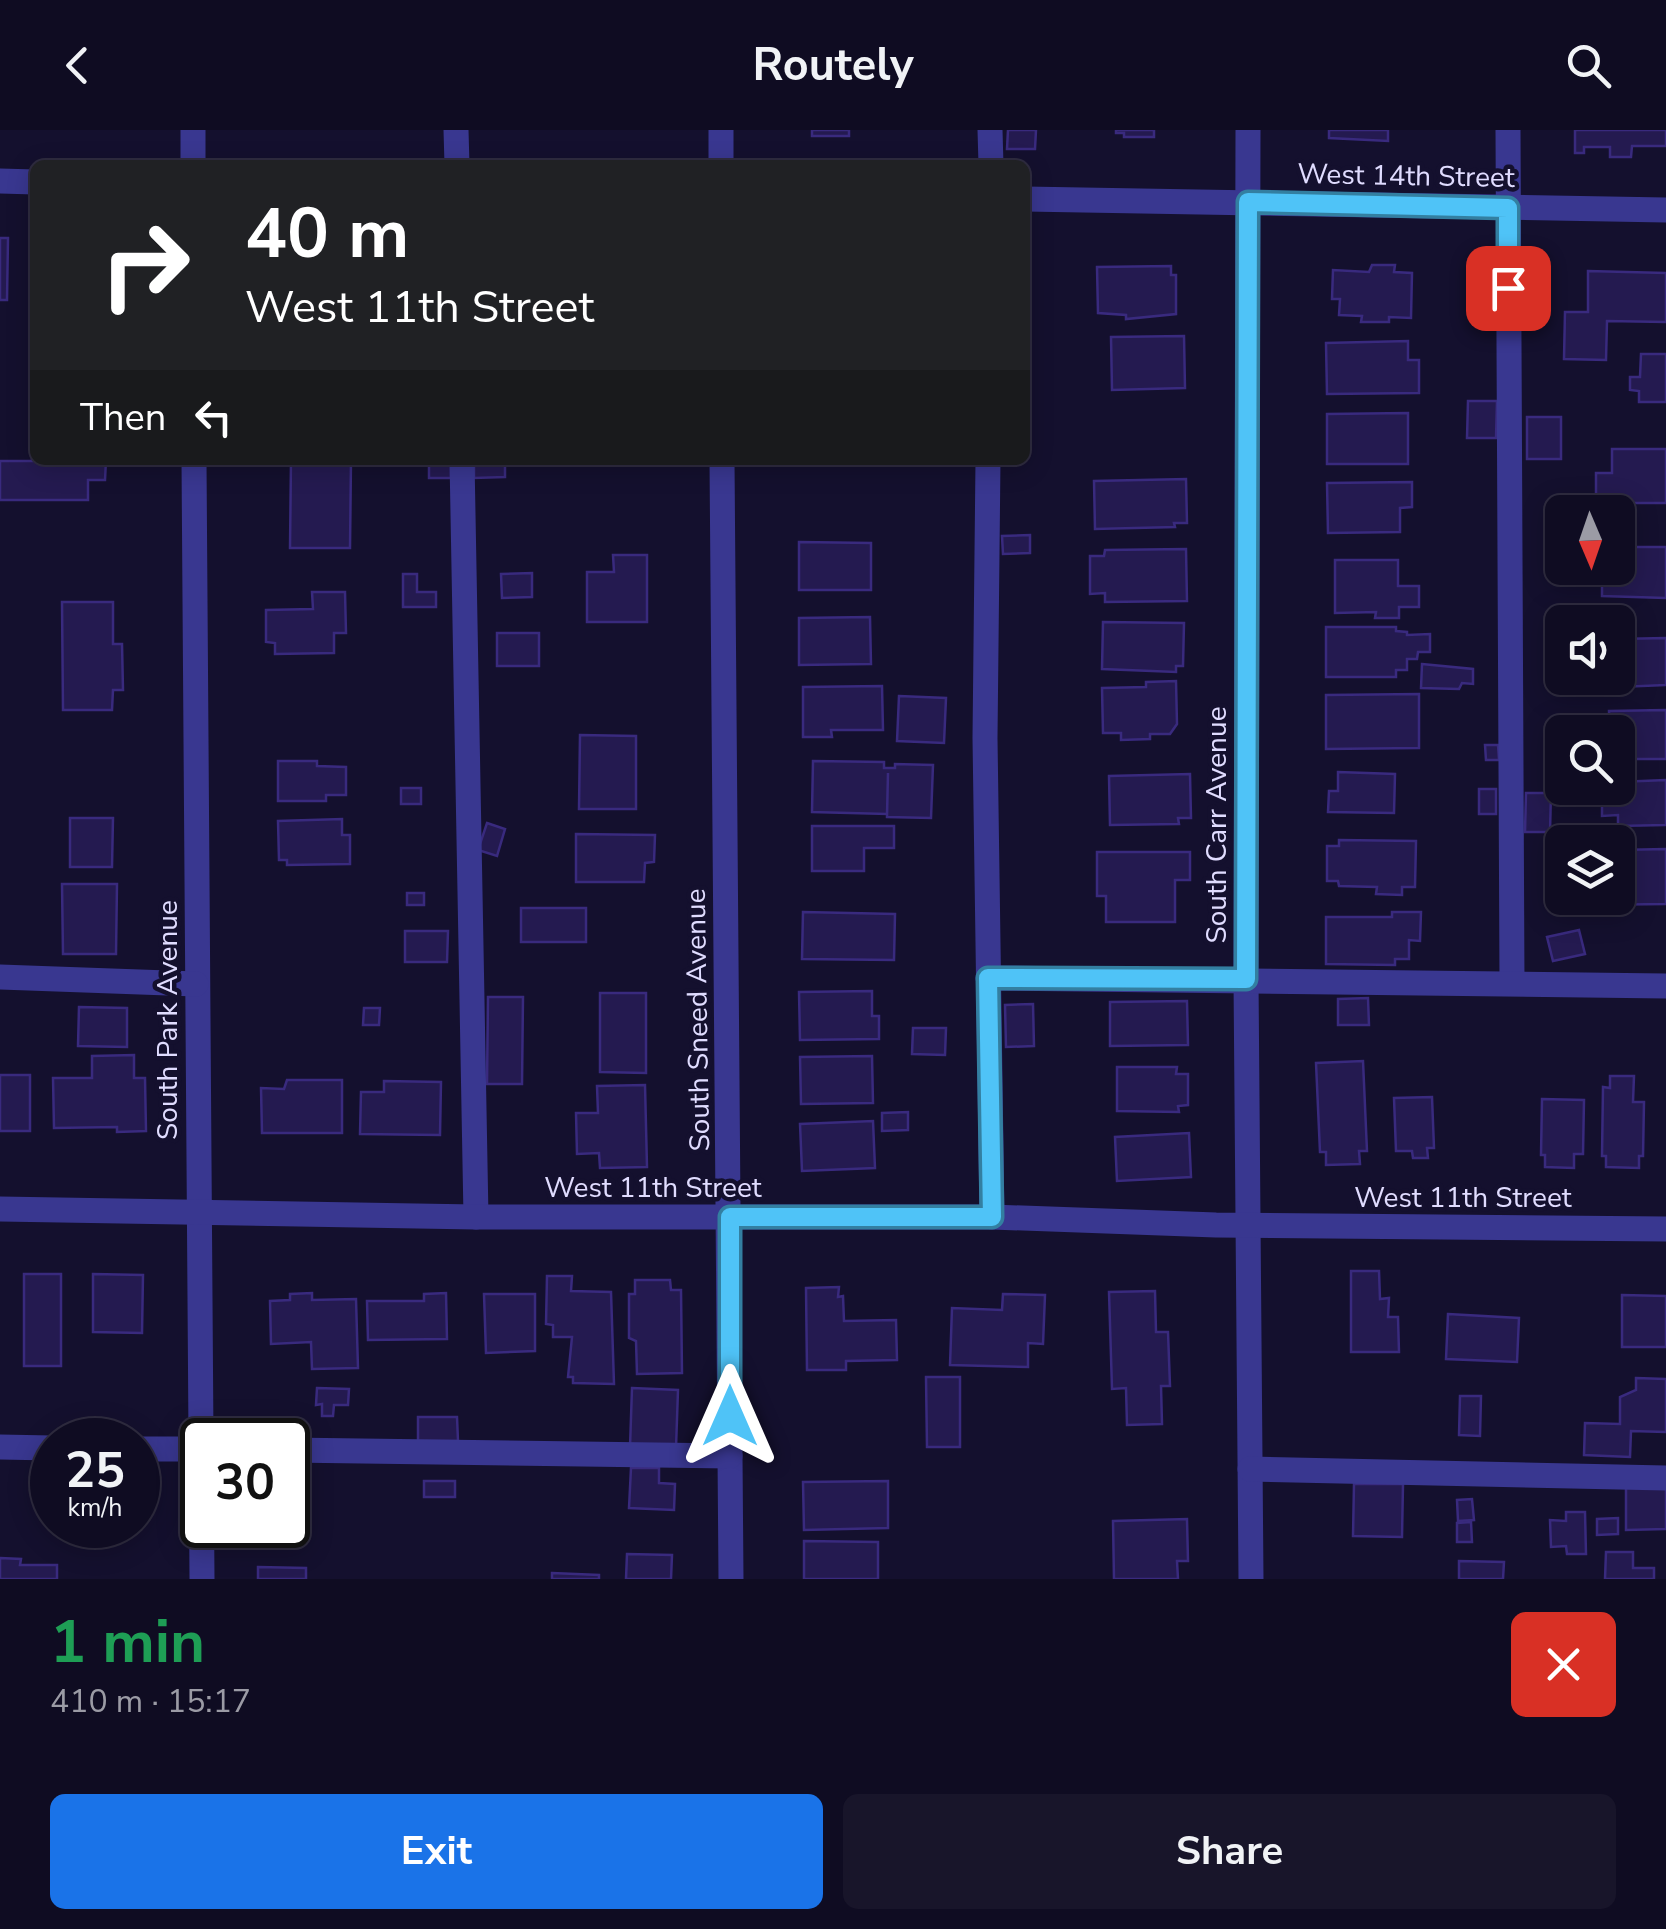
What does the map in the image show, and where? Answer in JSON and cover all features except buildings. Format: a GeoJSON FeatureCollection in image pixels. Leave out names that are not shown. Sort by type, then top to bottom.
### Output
{"type":"FeatureCollection","features":[{"type":"Feature","properties":{"kind":"street"},"geometry":{"type":"LineString","coordinates":[[193,130],[193,160]]}},
{"type":"Feature","properties":{"kind":"street"},"geometry":{"type":"LineString","coordinates":[[456,130],[457,160]]}},
{"type":"Feature","properties":{"kind":"street"},"geometry":{"type":"LineString","coordinates":[[721,130],[721,160]]}},
{"type":"Feature","properties":{"kind":"street"},"geometry":{"type":"LineString","coordinates":[[990,130],[990,160]]}},
{"type":"Feature","properties":{"kind":"street","name":"South Carr Avenue"},"geometry":{"type":"LineString","coordinates":[[1248,130],[1246,979],[1250,1579]]}},
{"type":"Feature","properties":{"kind":"street"},"geometry":{"type":"LineString","coordinates":[[1508,130],[1512,984]]}},
{"type":"Feature","properties":{"kind":"street"},"geometry":{"type":"LineString","coordinates":[[0,181],[30,182]]}},
{"type":"Feature","properties":{"kind":"street","name":"West 14th Street"},"geometry":{"type":"LineString","coordinates":[[1030,199],[1666,210]]}},
{"type":"Feature","properties":{"kind":"street","name":"South Park Avenue"},"geometry":{"type":"LineString","coordinates":[[194,465],[202,1418]]}},
{"type":"Feature","properties":{"kind":"street"},"geometry":{"type":"LineString","coordinates":[[462,465],[476,1216]]}},
{"type":"Feature","properties":{"kind":"street","name":"South Sneed Avenue"},"geometry":{"type":"LineString","coordinates":[[722,465],[731,1579]]}},
{"type":"Feature","properties":{"kind":"street"},"geometry":{"type":"LineString","coordinates":[[988,465],[985,738],[992,1217]]}},
{"type":"Feature","properties":{"kind":"street"},"geometry":{"type":"LineString","coordinates":[[0,977],[196,984]]}},
{"type":"Feature","properties":{"kind":"street"},"geometry":{"type":"LineString","coordinates":[[988,978],[1666,986]]}},
{"type":"Feature","properties":{"kind":"street","name":"West 11th Street"},"geometry":{"type":"LineString","coordinates":[[0,1209],[476,1216],[992,1217],[1666,1229]]}},
{"type":"Feature","properties":{"kind":"street"},"geometry":{"type":"LineString","coordinates":[[0,1447],[30,1448]]}},
{"type":"Feature","properties":{"kind":"street"},"geometry":{"type":"LineString","coordinates":[[310,1450],[730,1456]]}},
{"type":"Feature","properties":{"kind":"street"},"geometry":{"type":"LineString","coordinates":[[1250,1469],[1666,1478]]}},
{"type":"Feature","properties":{"kind":"street","name":"South Park Avenue"},"geometry":{"type":"LineString","coordinates":[[202,1548],[202,1579]]}},
{"type":"Feature","properties":{"kind":"route"},"geometry":{"type":"LineString","coordinates":[[730,1416],[730,1217],[992,1217],[988,978],[1246,979],[1248,202],[1508,208],[1508,288]]}}]}
